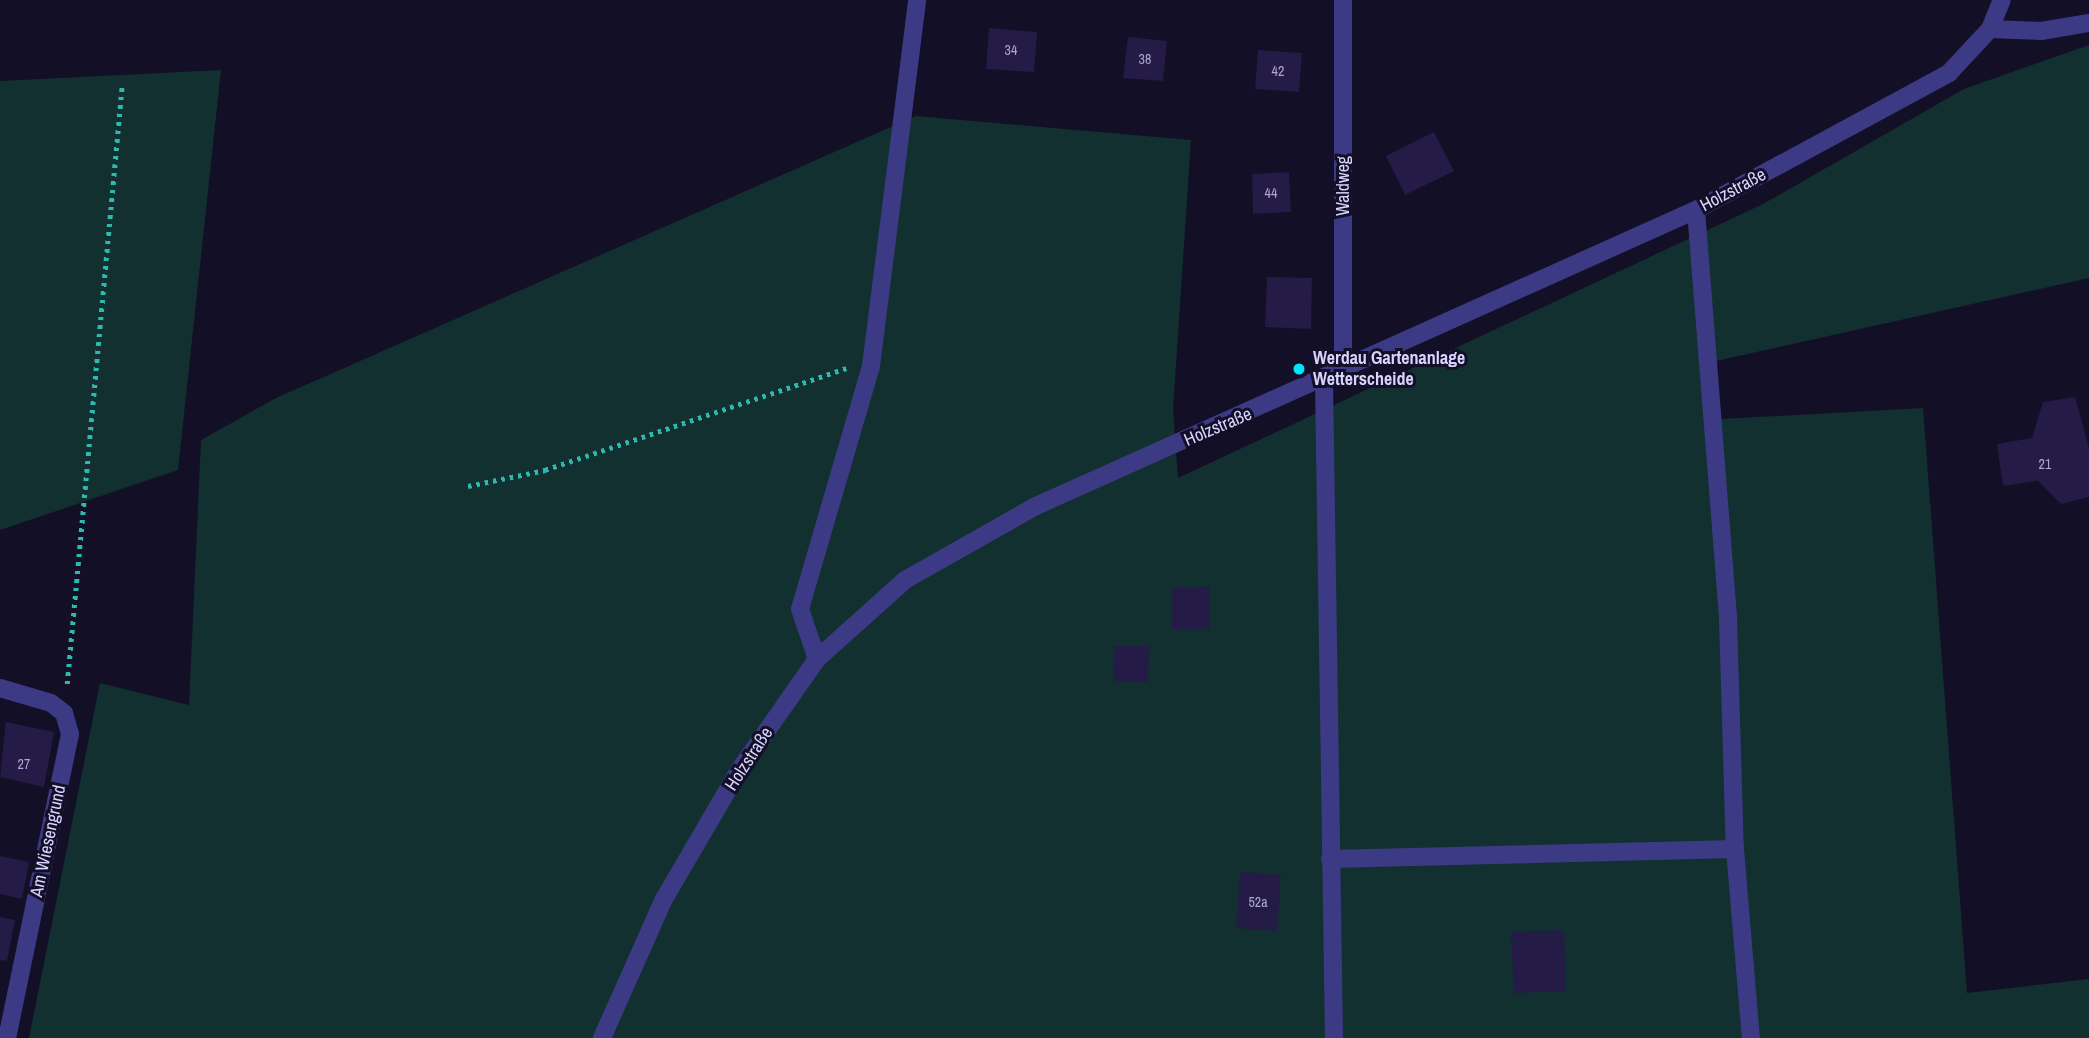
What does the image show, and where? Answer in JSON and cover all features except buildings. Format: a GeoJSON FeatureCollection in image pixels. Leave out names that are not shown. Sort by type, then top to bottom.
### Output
{"type":"FeatureCollection","features":[{"type":"Feature","properties":{"kind":"street"},"geometry":{"type":"LineString","coordinates":[[817,659],[800,608],[871,366],[917,0]]}},
{"type":"Feature","properties":{"kind":"street","name":"Waldweg"},"geometry":{"type":"LineString","coordinates":[[1343,0],[1343,373]]}},
{"type":"Feature","properties":{"kind":"street","name":"Holzstraße"},"geometry":{"type":"LineString","coordinates":[[602,1038],[664,899],[740,769],[817,659],[905,580],[1036,506],[1343,373],[1696,210],[1949,73],[1990,29],[2002,0]]}},
{"type":"Feature","properties":{"kind":"street"},"geometry":{"type":"LineString","coordinates":[[1990,29],[2041,31],[2089,23]]}},
{"type":"Feature","properties":{"kind":"street"},"geometry":{"type":"LineString","coordinates":[[1696,210],[1728,620],[1735,849],[1751,1038]]}},
{"type":"Feature","properties":{"kind":"street"},"geometry":{"type":"LineString","coordinates":[[1324,381],[1335,1038]]}},
{"type":"Feature","properties":{"kind":"street"},"geometry":{"type":"LineString","coordinates":[[0,688],[64,713]]}},
{"type":"Feature","properties":{"kind":"street","name":"Am Wiesengrund"},"geometry":{"type":"LineString","coordinates":[[7,1038],[70,734],[64,713]]}},
{"type":"Feature","properties":{"kind":"street"},"geometry":{"type":"LineString","coordinates":[[1330,859],[1735,849]]}},
{"type":"Feature","properties":{"kind":"path"},"geometry":{"type":"LineString","coordinates":[[64,713],[122,86]]}},
{"type":"Feature","properties":{"kind":"path"},"geometry":{"type":"LineString","coordinates":[[468,486],[545,470],[846,368],[871,366]]}},
{"type":"Feature","properties":{"kind":"green space"},"geometry":{"type":"Polygon","coordinates":[[[2089,45],[2089,278],[1716,361],[1721,419],[1923,408],[1967,993],[2089,979],[2089,1038],[29,1038],[100,683],[189,705],[201,440],[276,398],[916,116],[1191,140],[1173,409],[1178,478],[1763,204],[1964,89],[2089,45]]]}},
{"type":"Feature","properties":{"kind":"green space"},"geometry":{"type":"Polygon","coordinates":[[[221,70],[178,470],[0,530],[0,81],[221,70]]]}},
{"type":"Feature","properties":{"kind":"place","name":"Werdau Gartenanlage Wetterscheide"},"geometry":{"type":"Point","coordinates":[1299,369]}}]}
